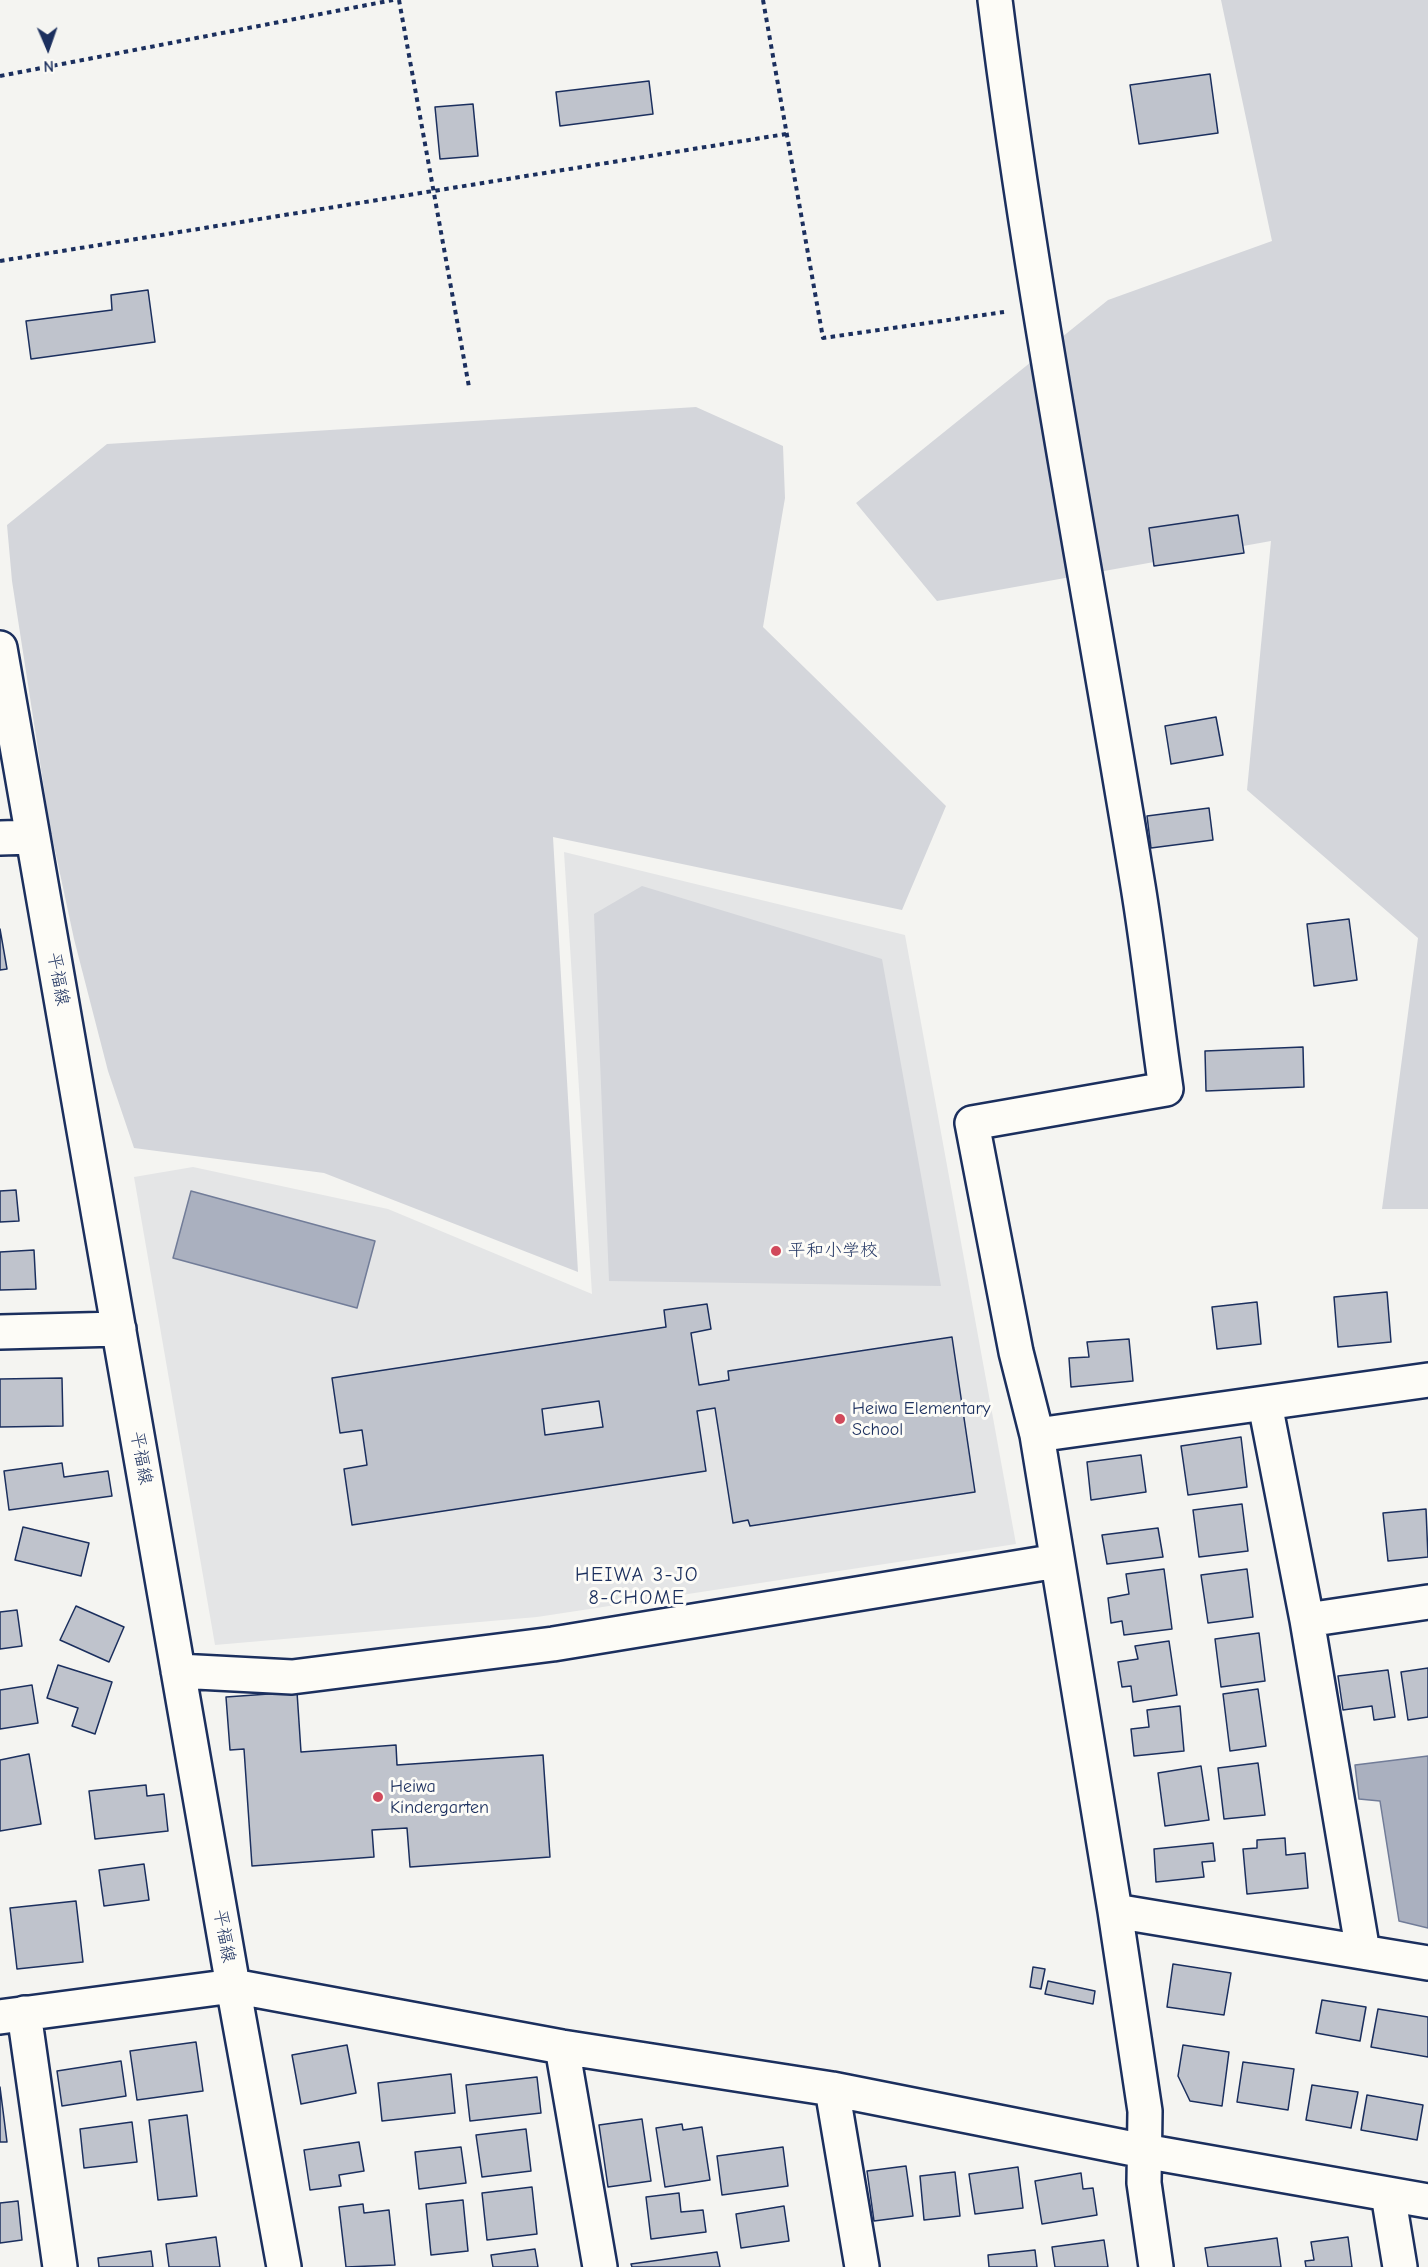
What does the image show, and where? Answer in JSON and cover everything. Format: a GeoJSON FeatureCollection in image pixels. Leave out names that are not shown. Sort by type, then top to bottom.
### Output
{"type":"FeatureCollection","features":[{"type":"Feature","properties":{"kind":"street"},"geometry":{"type":"LineString","coordinates":[[995,0],[1040,306],[1138,888],[1166,1089],[972,1123],[1016,1352],[1037,1435],[1115,1911],[1145,2111],[1144,2183],[1156,2267]]}},
{"type":"Feature","properties":{"kind":"street","name":"平福線"},"geometry":{"type":"LineString","coordinates":[[0,648],[232,1986],[284,2267]]}},
{"type":"Feature","properties":{"kind":"street"},"geometry":{"type":"LineString","coordinates":[[0,838],[33,837]]}},
{"type":"Feature","properties":{"kind":"street"},"geometry":{"type":"LineString","coordinates":[[0,1332],[119,1329]]}},
{"type":"Feature","properties":{"kind":"street"},"geometry":{"type":"LineString","coordinates":[[1037,1435],[1428,1380]]}},
{"type":"Feature","properties":{"kind":"street"},"geometry":{"type":"LineString","coordinates":[[1265,1404],[1307,1620],[1363,1952]]}},
{"type":"Feature","properties":{"kind":"street"},"geometry":{"type":"LineString","coordinates":[[178,1671],[292,1677],[529,1647],[1058,1561]]}},
{"type":"Feature","properties":{"kind":"street"},"geometry":{"type":"LineString","coordinates":[[1307,1620],[1428,1602]]}},
{"type":"Feature","properties":{"kind":"street"},"geometry":{"type":"LineString","coordinates":[[1115,1911],[1428,1963]]}},
{"type":"Feature","properties":{"kind":"street"},"geometry":{"type":"LineString","coordinates":[[60,2267],[12,2015],[232,1986],[562,2047],[832,2089],[1144,2151],[1428,2201]]}},
{"type":"Feature","properties":{"kind":"street"},"geometry":{"type":"LineString","coordinates":[[562,2047],[600,2267]]}},
{"type":"Feature","properties":{"kind":"street"},"geometry":{"type":"LineString","coordinates":[[832,2089],[862,2267]]}},
{"type":"Feature","properties":{"kind":"street"},"geometry":{"type":"LineString","coordinates":[[1388,2194],[1400,2267]]}},
{"type":"Feature","properties":{"kind":"path"},"geometry":{"type":"LineString","coordinates":[[0,76],[393,0]]}},
{"type":"Feature","properties":{"kind":"path"},"geometry":{"type":"LineString","coordinates":[[399,0],[469,387]]}},
{"type":"Feature","properties":{"kind":"path"},"geometry":{"type":"LineString","coordinates":[[764,0],[823,338],[1040,306]]}},
{"type":"Feature","properties":{"kind":"path"},"geometry":{"type":"LineString","coordinates":[[0,261],[786,134]]}},
{"type":"Feature","properties":{"kind":"shaded area"},"geometry":{"type":"Polygon","coordinates":[[[1221,0],[1428,0],[1428,1209],[1382,1209],[1418,938],[1247,790],[1271,541],[937,601],[856,503],[1108,300],[1272,241],[1221,0]]]}},
{"type":"Feature","properties":{"kind":"shaded area"},"geometry":{"type":"Polygon","coordinates":[[[696,407],[783,446],[785,498],[763,627],[946,806],[902,910],[553,837],[578,1272],[324,1173],[134,1148],[108,1071],[74,939],[50,827],[12,581],[7,525],[107,444],[696,407]]]}},
{"type":"Feature","properties":{"kind":"shaded area","name":"平和小学校"},"geometry":{"type":"Polygon","coordinates":[[[564,852],[905,935],[1016,1544],[537,1617],[215,1645],[134,1177],[193,1167],[388,1209],[592,1294],[564,852]]]}},
{"type":"Feature","properties":{"kind":"shaded area"},"geometry":{"type":"Polygon","coordinates":[[[642,886],[882,959],[941,1286],[609,1281],[594,914],[642,886]]]}},
{"type":"Feature","properties":{"kind":"water"},"geometry":{"type":"Polygon","coordinates":[[[191,1191],[375,1241],[357,1308],[173,1258],[191,1191]]]}},
{"type":"Feature","properties":{"kind":"water"},"geometry":{"type":"Polygon","coordinates":[[[1428,1756],[1428,1928],[1399,1921],[1380,1801],[1359,1799],[1355,1765],[1428,1756]]]}},
{"type":"Feature","properties":{"kind":"building"},"geometry":{"type":"Polygon","coordinates":[[[1210,74],[1218,133],[1139,144],[1130,85],[1210,74]]]}},
{"type":"Feature","properties":{"kind":"building"},"geometry":{"type":"Polygon","coordinates":[[[649,81],[653,114],[560,126],[556,92],[649,81]]]}},
{"type":"Feature","properties":{"kind":"building"},"geometry":{"type":"Polygon","coordinates":[[[473,104],[478,156],[440,159],[435,107],[473,104]]]}},
{"type":"Feature","properties":{"kind":"building"},"geometry":{"type":"Polygon","coordinates":[[[148,290],[155,342],[31,359],[26,321],[112,310],[111,295],[148,290]]]}},
{"type":"Feature","properties":{"kind":"building"},"geometry":{"type":"Polygon","coordinates":[[[1238,515],[1244,553],[1154,566],[1149,528],[1238,515]]]}},
{"type":"Feature","properties":{"kind":"building"},"geometry":{"type":"Polygon","coordinates":[[[1216,717],[1223,755],[1171,764],[1165,726],[1216,717]]]}},
{"type":"Feature","properties":{"kind":"building"},"geometry":{"type":"Polygon","coordinates":[[[1209,808],[1213,840],[1151,848],[1147,816],[1209,808]]]}},
{"type":"Feature","properties":{"kind":"building"},"geometry":{"type":"Polygon","coordinates":[[[1349,919],[1357,980],[1314,986],[1307,924],[1349,919]]]}},
{"type":"Feature","properties":{"kind":"building"},"geometry":{"type":"Polygon","coordinates":[[[0,929],[7,969],[0,970],[0,929]]]}},
{"type":"Feature","properties":{"kind":"building"},"geometry":{"type":"Polygon","coordinates":[[[1303,1047],[1304,1087],[1206,1091],[1205,1051],[1303,1047]]]}},
{"type":"Feature","properties":{"kind":"building"},"geometry":{"type":"Polygon","coordinates":[[[16,1190],[19,1221],[0,1222],[0,1191],[16,1190]]]}},
{"type":"Feature","properties":{"kind":"building"},"geometry":{"type":"Polygon","coordinates":[[[34,1250],[36,1289],[0,1290],[0,1252],[34,1250]]]}},
{"type":"Feature","properties":{"kind":"building"},"geometry":{"type":"Polygon","coordinates":[[[1387,1292],[1391,1342],[1338,1347],[1334,1297],[1387,1292]]]}},
{"type":"Feature","properties":{"kind":"building"},"geometry":{"type":"Polygon","coordinates":[[[1257,1302],[1261,1344],[1217,1349],[1212,1307],[1257,1302]]]}},
{"type":"Feature","properties":{"kind":"building","name":"Heiwa Elementary School"},"geometry":{"type":"Polygon","coordinates":[[[707,1304],[711,1329],[691,1333],[699,1385],[729,1380],[728,1371],[952,1337],[975,1492],[750,1526],[748,1520],[733,1523],[715,1408],[697,1411],[706,1471],[352,1525],[344,1469],[367,1465],[362,1430],[340,1433],[332,1378],[666,1327],[664,1310],[707,1304]],[[599,1401],[542,1409],[545,1435],[603,1427],[599,1401]]]}},
{"type":"Feature","properties":{"kind":"building"},"geometry":{"type":"Polygon","coordinates":[[[1129,1339],[1133,1381],[1071,1387],[1069,1358],[1089,1357],[1087,1342],[1129,1339]]]}},
{"type":"Feature","properties":{"kind":"building"},"geometry":{"type":"Polygon","coordinates":[[[62,1378],[63,1426],[0,1427],[0,1379],[62,1378]]]}},
{"type":"Feature","properties":{"kind":"building"},"geometry":{"type":"Polygon","coordinates":[[[1241,1437],[1247,1487],[1188,1495],[1181,1446],[1241,1437]]]}},
{"type":"Feature","properties":{"kind":"building"},"geometry":{"type":"Polygon","coordinates":[[[1141,1455],[1146,1492],[1091,1500],[1087,1462],[1141,1455]]]}},
{"type":"Feature","properties":{"kind":"building"},"geometry":{"type":"Polygon","coordinates":[[[62,1463],[64,1477],[108,1471],[112,1496],[9,1510],[4,1471],[62,1463]]]}},
{"type":"Feature","properties":{"kind":"building"},"geometry":{"type":"Polygon","coordinates":[[[1242,1504],[1248,1551],[1199,1557],[1193,1510],[1242,1504]]]}},
{"type":"Feature","properties":{"kind":"building"},"geometry":{"type":"Polygon","coordinates":[[[1426,1509],[1428,1557],[1388,1561],[1383,1513],[1426,1509]]]}},
{"type":"Feature","properties":{"kind":"building"},"geometry":{"type":"Polygon","coordinates":[[[23,1527],[89,1543],[81,1576],[15,1560],[23,1527]]]}},
{"type":"Feature","properties":{"kind":"building"},"geometry":{"type":"Polygon","coordinates":[[[1158,1528],[1163,1557],[1107,1564],[1102,1535],[1158,1528]]]}},
{"type":"Feature","properties":{"kind":"building"},"geometry":{"type":"Polygon","coordinates":[[[1164,1569],[1172,1629],[1124,1635],[1122,1621],[1111,1623],[1108,1598],[1129,1594],[1126,1574],[1164,1569]]]}},
{"type":"Feature","properties":{"kind":"building"},"geometry":{"type":"Polygon","coordinates":[[[1247,1569],[1253,1617],[1208,1623],[1201,1575],[1247,1569]]]}},
{"type":"Feature","properties":{"kind":"building"},"geometry":{"type":"Polygon","coordinates":[[[76,1606],[124,1627],[109,1662],[60,1640],[76,1606]]]}},
{"type":"Feature","properties":{"kind":"building"},"geometry":{"type":"Polygon","coordinates":[[[17,1610],[22,1646],[0,1649],[0,1612],[17,1610]]]}},
{"type":"Feature","properties":{"kind":"building"},"geometry":{"type":"Polygon","coordinates":[[[1259,1633],[1265,1681],[1221,1687],[1215,1639],[1259,1633]]]}},
{"type":"Feature","properties":{"kind":"building"},"geometry":{"type":"Polygon","coordinates":[[[1169,1641],[1177,1695],[1133,1702],[1131,1686],[1122,1687],[1118,1662],[1138,1659],[1135,1646],[1169,1641]]]}},
{"type":"Feature","properties":{"kind":"building"},"geometry":{"type":"Polygon","coordinates":[[[58,1665],[112,1682],[95,1734],[72,1726],[78,1708],[47,1698],[58,1665]]]}},
{"type":"Feature","properties":{"kind":"building"},"geometry":{"type":"Polygon","coordinates":[[[1428,1668],[1428,1717],[1408,1720],[1401,1672],[1428,1668]]]}},
{"type":"Feature","properties":{"kind":"building"},"geometry":{"type":"Polygon","coordinates":[[[1388,1670],[1395,1717],[1374,1720],[1372,1706],[1343,1710],[1338,1676],[1388,1670]]]}},
{"type":"Feature","properties":{"kind":"building"},"geometry":{"type":"Polygon","coordinates":[[[32,1685],[38,1723],[0,1729],[0,1690],[32,1685]]]}},
{"type":"Feature","properties":{"kind":"building"},"geometry":{"type":"Polygon","coordinates":[[[1258,1689],[1266,1746],[1230,1751],[1223,1694],[1258,1689]]]}},
{"type":"Feature","properties":{"kind":"building"},"geometry":{"type":"Polygon","coordinates":[[[297,1692],[301,1752],[396,1745],[397,1765],[543,1755],[550,1857],[410,1867],[407,1828],[372,1830],[374,1857],[252,1866],[244,1749],[230,1750],[226,1697],[297,1692]]]}},
{"type":"Feature","properties":{"kind":"building"},"geometry":{"type":"Polygon","coordinates":[[[1180,1706],[1184,1751],[1134,1756],[1131,1729],[1149,1727],[1147,1710],[1180,1706]]]}},
{"type":"Feature","properties":{"kind":"building"},"geometry":{"type":"Polygon","coordinates":[[[29,1754],[41,1824],[0,1831],[0,1760],[29,1754]]]}},
{"type":"Feature","properties":{"kind":"building"},"geometry":{"type":"Polygon","coordinates":[[[1258,1763],[1265,1815],[1224,1819],[1218,1768],[1258,1763]]]}},
{"type":"Feature","properties":{"kind":"building"},"geometry":{"type":"Polygon","coordinates":[[[1201,1766],[1209,1820],[1165,1826],[1158,1773],[1201,1766]]]}},
{"type":"Feature","properties":{"kind":"building"},"geometry":{"type":"Polygon","coordinates":[[[146,1785],[147,1796],[164,1794],[168,1831],[95,1839],[89,1791],[146,1785]]]}},
{"type":"Feature","properties":{"kind":"building"},"geometry":{"type":"Polygon","coordinates":[[[1285,1838],[1286,1855],[1305,1853],[1308,1888],[1247,1894],[1243,1849],[1257,1848],[1257,1840],[1285,1838]]]}},
{"type":"Feature","properties":{"kind":"building"},"geometry":{"type":"Polygon","coordinates":[[[1213,1843],[1215,1861],[1202,1862],[1204,1877],[1156,1882],[1154,1849],[1213,1843]]]}},
{"type":"Feature","properties":{"kind":"building"},"geometry":{"type":"Polygon","coordinates":[[[144,1864],[149,1900],[104,1906],[99,1870],[144,1864]]]}},
{"type":"Feature","properties":{"kind":"building"},"geometry":{"type":"Polygon","coordinates":[[[76,1901],[83,1962],[17,1969],[10,1908],[76,1901]]]}},
{"type":"Feature","properties":{"kind":"building"},"geometry":{"type":"Polygon","coordinates":[[[1173,1964],[1231,1973],[1224,2015],[1167,2007],[1173,1964]]]}},
{"type":"Feature","properties":{"kind":"building"},"geometry":{"type":"Polygon","coordinates":[[[1033,1967],[1045,1969],[1041,1989],[1030,1987],[1033,1967]]]}},
{"type":"Feature","properties":{"kind":"building"},"geometry":{"type":"Polygon","coordinates":[[[1048,1981],[1095,1991],[1093,2004],[1045,1994],[1048,1981]]]}},
{"type":"Feature","properties":{"kind":"building"},"geometry":{"type":"Polygon","coordinates":[[[1322,2000],[1366,2007],[1360,2041],[1316,2033],[1322,2000]]]}},
{"type":"Feature","properties":{"kind":"building"},"geometry":{"type":"Polygon","coordinates":[[[1378,2009],[1428,2017],[1428,2057],[1371,2047],[1378,2009]]]}},
{"type":"Feature","properties":{"kind":"building"},"geometry":{"type":"Polygon","coordinates":[[[196,2042],[203,2091],[137,2100],[130,2051],[196,2042]]]}},
{"type":"Feature","properties":{"kind":"building"},"geometry":{"type":"Polygon","coordinates":[[[347,2045],[356,2093],[301,2104],[292,2055],[347,2045]]]}},
{"type":"Feature","properties":{"kind":"building"},"geometry":{"type":"Polygon","coordinates":[[[1183,2045],[1229,2052],[1222,2106],[1190,2101],[1178,2076],[1183,2045]]]}},
{"type":"Feature","properties":{"kind":"building"},"geometry":{"type":"Polygon","coordinates":[[[121,2061],[126,2096],[62,2106],[57,2071],[121,2061]]]}},
{"type":"Feature","properties":{"kind":"building"},"geometry":{"type":"Polygon","coordinates":[[[1243,2062],[1294,2069],[1288,2110],[1237,2102],[1243,2062]]]}},
{"type":"Feature","properties":{"kind":"building"},"geometry":{"type":"Polygon","coordinates":[[[451,2074],[455,2113],[382,2121],[378,2083],[451,2074]]]}},
{"type":"Feature","properties":{"kind":"building"},"geometry":{"type":"Polygon","coordinates":[[[537,2077],[541,2113],[470,2121],[466,2085],[537,2077]]]}},
{"type":"Feature","properties":{"kind":"building"},"geometry":{"type":"Polygon","coordinates":[[[1312,2085],[1358,2092],[1351,2128],[1306,2120],[1312,2085]]]}},
{"type":"Feature","properties":{"kind":"building"},"geometry":{"type":"Polygon","coordinates":[[[0,2087],[7,2142],[0,2142],[0,2087]]]}},
{"type":"Feature","properties":{"kind":"building"},"geometry":{"type":"Polygon","coordinates":[[[1367,2095],[1423,2105],[1417,2140],[1361,2130],[1367,2095]]]}},
{"type":"Feature","properties":{"kind":"building"},"geometry":{"type":"Polygon","coordinates":[[[187,2115],[197,2196],[158,2200],[149,2120],[187,2115]]]}},
{"type":"Feature","properties":{"kind":"building"},"geometry":{"type":"Polygon","coordinates":[[[642,2119],[651,2181],[608,2187],[599,2125],[642,2119]]]}},
{"type":"Feature","properties":{"kind":"building"},"geometry":{"type":"Polygon","coordinates":[[[132,2122],[137,2162],[84,2168],[80,2129],[132,2122]]]}},
{"type":"Feature","properties":{"kind":"building"},"geometry":{"type":"Polygon","coordinates":[[[682,2124],[683,2130],[702,2127],[710,2180],[665,2187],[656,2128],[682,2124]]]}},
{"type":"Feature","properties":{"kind":"building"},"geometry":{"type":"Polygon","coordinates":[[[526,2129],[531,2171],[482,2177],[476,2135],[526,2129]]]}},
{"type":"Feature","properties":{"kind":"building"},"geometry":{"type":"Polygon","coordinates":[[[359,2142],[364,2171],[339,2175],[341,2186],[310,2190],[304,2150],[359,2142]]]}},
{"type":"Feature","properties":{"kind":"building"},"geometry":{"type":"Polygon","coordinates":[[[461,2147],[466,2183],[419,2189],[415,2152],[461,2147]]]}},
{"type":"Feature","properties":{"kind":"building"},"geometry":{"type":"Polygon","coordinates":[[[783,2147],[788,2186],[722,2195],[717,2156],[783,2147]]]}},
{"type":"Feature","properties":{"kind":"building"},"geometry":{"type":"Polygon","coordinates":[[[906,2166],[913,2216],[874,2221],[867,2171],[906,2166]]]}},
{"type":"Feature","properties":{"kind":"building"},"geometry":{"type":"Polygon","coordinates":[[[1018,2167],[1023,2208],[975,2214],[969,2174],[1018,2167]]]}},
{"type":"Feature","properties":{"kind":"building"},"geometry":{"type":"Polygon","coordinates":[[[955,2172],[960,2216],[924,2220],[920,2176],[955,2172]]]}},
{"type":"Feature","properties":{"kind":"building"},"geometry":{"type":"Polygon","coordinates":[[[1081,2173],[1083,2189],[1093,2188],[1097,2215],[1042,2224],[1035,2181],[1081,2173]]]}},
{"type":"Feature","properties":{"kind":"building"},"geometry":{"type":"Polygon","coordinates":[[[532,2187],[537,2234],[487,2240],[482,2193],[532,2187]]]}},
{"type":"Feature","properties":{"kind":"building"},"geometry":{"type":"Polygon","coordinates":[[[679,2193],[681,2212],[703,2210],[706,2232],[651,2239],[646,2197],[679,2193]]]}},
{"type":"Feature","properties":{"kind":"building"},"geometry":{"type":"Polygon","coordinates":[[[463,2200],[468,2251],[431,2255],[426,2204],[463,2200]]]}},
{"type":"Feature","properties":{"kind":"building"},"geometry":{"type":"Polygon","coordinates":[[[18,2201],[22,2240],[0,2243],[0,2203],[18,2201]]]}},
{"type":"Feature","properties":{"kind":"building"},"geometry":{"type":"Polygon","coordinates":[[[363,2204],[364,2213],[389,2210],[395,2265],[346,2267],[339,2207],[363,2204]]]}},
{"type":"Feature","properties":{"kind":"building"},"geometry":{"type":"Polygon","coordinates":[[[784,2206],[789,2241],[741,2248],[736,2214],[784,2206]]]}},
{"type":"Feature","properties":{"kind":"building"},"geometry":{"type":"Polygon","coordinates":[[[216,2237],[220,2267],[169,2267],[166,2244],[216,2237]]]}},
{"type":"Feature","properties":{"kind":"building"},"geometry":{"type":"Polygon","coordinates":[[[1348,2237],[1352,2267],[1306,2267],[1305,2261],[1314,2260],[1311,2242],[1348,2237]]]}},
{"type":"Feature","properties":{"kind":"building"},"geometry":{"type":"Polygon","coordinates":[[[1277,2238],[1281,2267],[1208,2267],[1205,2248],[1277,2238]]]}},
{"type":"Feature","properties":{"kind":"building"},"geometry":{"type":"Polygon","coordinates":[[[1104,2240],[1108,2267],[1055,2267],[1052,2247],[1104,2240]]]}},
{"type":"Feature","properties":{"kind":"building"},"geometry":{"type":"Polygon","coordinates":[[[535,2249],[538,2267],[493,2267],[491,2255],[535,2249]]]}},
{"type":"Feature","properties":{"kind":"building"},"geometry":{"type":"Polygon","coordinates":[[[1035,2250],[1037,2267],[989,2267],[988,2255],[1035,2250]]]}},
{"type":"Feature","properties":{"kind":"building"},"geometry":{"type":"Polygon","coordinates":[[[151,2251],[153,2267],[99,2267],[98,2258],[151,2251]]]}},
{"type":"Feature","properties":{"kind":"building"},"geometry":{"type":"Polygon","coordinates":[[[717,2252],[720,2267],[632,2267],[631,2264],[717,2252]]]}},
{"type":"Feature","properties":{"kind":"place","name":"平和小学校"},"geometry":{"type":"Point","coordinates":[776,1251]}},
{"type":"Feature","properties":{"kind":"place","name":"Heiwa Elementary School"},"geometry":{"type":"Point","coordinates":[840,1419]}},
{"type":"Feature","properties":{"kind":"place","name":"Heiwa Kindergarten"},"geometry":{"type":"Point","coordinates":[378,1797]}},
{"type":"Feature","properties":{"kind":"district","name":"HEIWA 3-JO 8-CHOME"},"geometry":{"type":"Point","coordinates":[637,1586]}}]}
